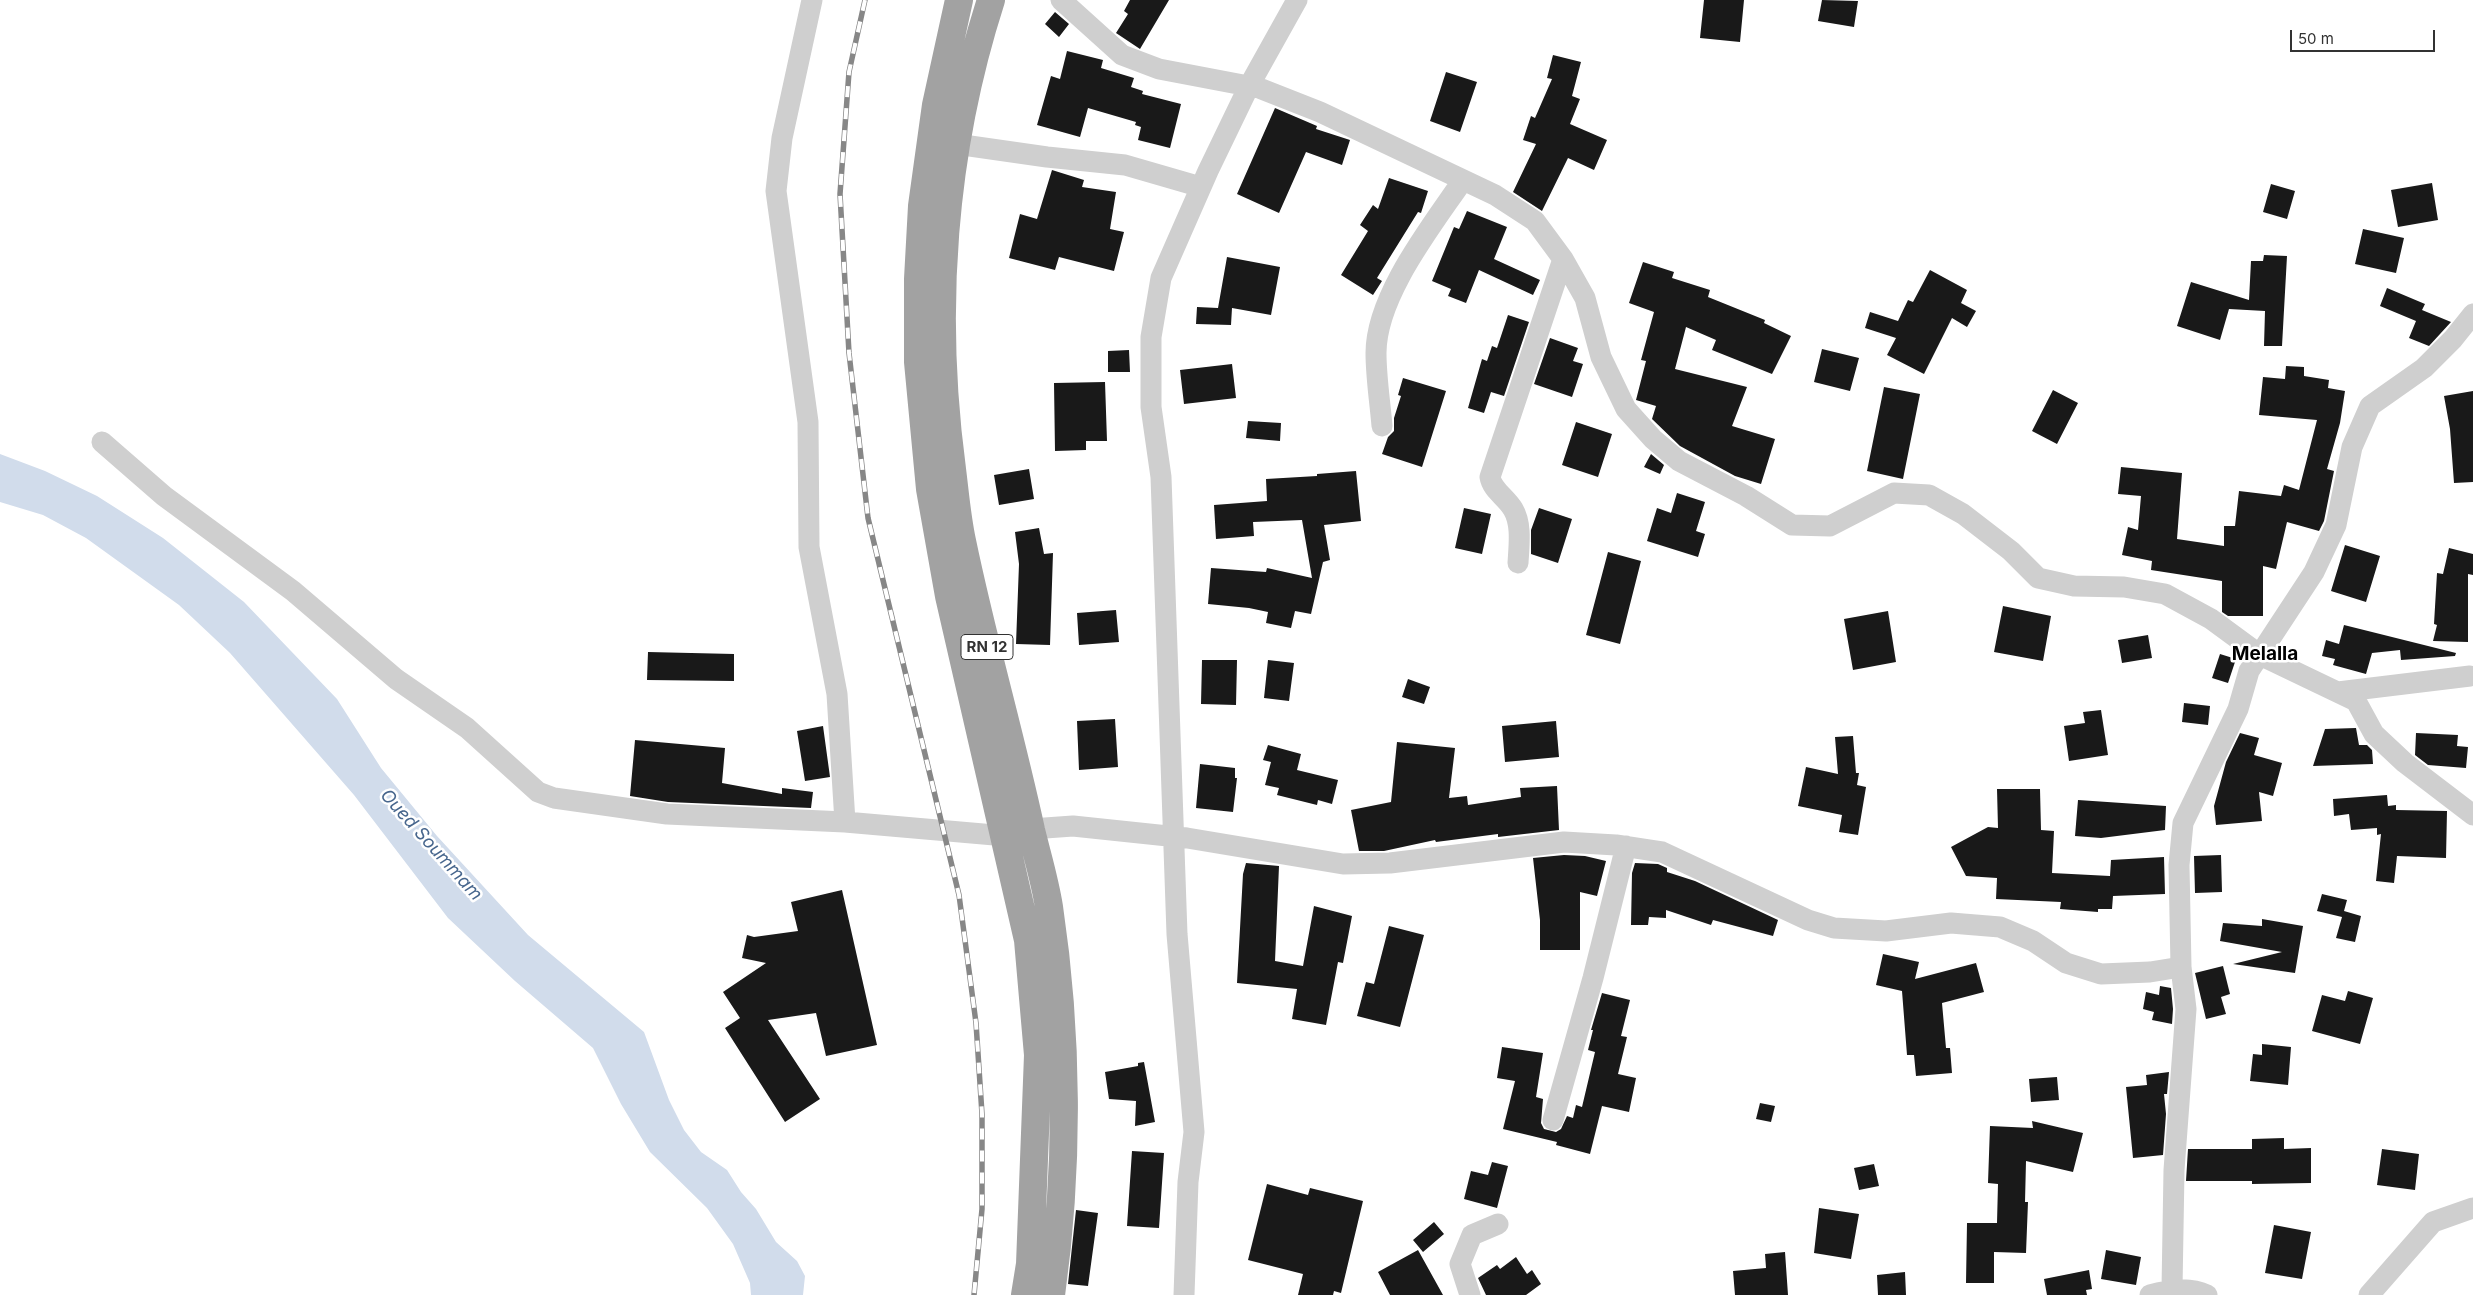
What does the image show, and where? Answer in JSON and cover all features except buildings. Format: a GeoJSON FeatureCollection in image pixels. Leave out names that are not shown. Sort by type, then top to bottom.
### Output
{"type":"FeatureCollection","features":[{"type":"Feature","properties":{"kind":"highway","name":"RN 12"},"geometry":{"type":"LineString","coordinates":[[959,0],[936,106],[922,206],[918,279],[918,362],[930,489],[949,596],[1019,833],[1048,906],[1062,1036],[1061,1188],[1051,1295]]}},
{"type":"Feature","properties":{"kind":"highway","name":"RN 12"},"geometry":{"type":"LineString","coordinates":[[991,0],[980,34],[962,105],[947,206],[940,303],[948,440],[961,538],[1019,833],[1038,1055],[1030,1254],[1025,1295]]}},
{"type":"Feature","properties":{"kind":"street"},"geometry":{"type":"LineString","coordinates":[[812,0],[782,138],[776,191],[808,422],[809,546],[837,694],[846,822]]}},
{"type":"Feature","properties":{"kind":"street"},"geometry":{"type":"LineString","coordinates":[[1061,0],[1122,55],[1160,69],[1259,88],[1320,112],[1494,195],[1536,221],[1563,259],[1585,298],[1601,357],[1626,409],[1654,439],[1679,461],[1746,496],[1792,525],[1830,526],[1894,493],[1929,495],[1963,514],[2004,546],[2038,578],[2074,586],[2124,587],[2165,594],[2211,619],[2260,655],[2356,701],[2374,734],[2405,763],[2473,814]]}},
{"type":"Feature","properties":{"kind":"street"},"geometry":{"type":"LineString","coordinates":[[1184,1295],[1188,1182],[1194,1132],[1177,934],[1161,477],[1151,407],[1151,337],[1161,278],[1201,187],[1249,86],[1297,0]]}},
{"type":"Feature","properties":{"kind":"street"},"geometry":{"type":"LineString","coordinates":[[956,144],[1047,158],[1125,165],[1201,187]]}},
{"type":"Feature","properties":{"kind":"street"},"geometry":{"type":"LineString","coordinates":[[1382,426],[1376,352],[1387,299],[1427,232],[1464,180]]}},
{"type":"Feature","properties":{"kind":"street"},"geometry":{"type":"LineString","coordinates":[[1518,563],[1519,522],[1512,508],[1491,483],[1490,477],[1563,259]]}},
{"type":"Feature","properties":{"kind":"street"},"geometry":{"type":"LineString","coordinates":[[2173,1292],[2174,1170],[2186,1009],[2181,967],[2179,865],[2183,823],[2238,709],[2249,671],[2314,572],[2336,525],[2352,447],[2370,406],[2424,368],[2454,339],[2473,314]]}},
{"type":"Feature","properties":{"kind":"street"},"geometry":{"type":"LineString","coordinates":[[102,442],[164,496],[293,591],[396,679],[474,734],[538,792],[554,798],[667,814],[846,822],[1019,833],[1073,826],[1174,837],[1343,864],[1390,863],[1518,846],[1564,842],[1626,846],[1662,852],[1808,920],[1834,928],[1886,930],[1951,923],[2000,928],[2033,941],[2066,963],[2101,974],[2150,972],[2181,967]]}},
{"type":"Feature","properties":{"kind":"street"},"geometry":{"type":"LineString","coordinates":[[2338,692],[2470,676]]}},
{"type":"Feature","properties":{"kind":"street"},"geometry":{"type":"LineString","coordinates":[[1553,1120],[1594,978],[1626,846]]}},
{"type":"Feature","properties":{"kind":"street"},"geometry":{"type":"LineString","coordinates":[[2369,1295],[2433,1222],[2473,1208]]}},
{"type":"Feature","properties":{"kind":"street"},"geometry":{"type":"LineString","coordinates":[[1470,1295],[1460,1264],[1472,1235],[1498,1224]]}},
{"type":"Feature","properties":{"kind":"street"},"geometry":{"type":"LineString","coordinates":[[2150,1295],[2198,1291],[2207,1295]]}},
{"type":"Feature","properties":{"kind":"water","name":"Oued Soummam"},"geometry":{"type":"Polygon","coordinates":[[[0,454],[45,471],[97,496],[163,538],[244,602],[337,699],[381,768],[437,836],[528,935],[644,1032],[669,1100],[684,1130],[701,1152],[727,1170],[741,1192],[756,1209],[776,1242],[797,1261],[805,1276],[803,1295],[751,1295],[750,1283],[733,1244],[707,1208],[650,1152],[621,1104],[593,1048],[515,981],[448,918],[354,795],[230,653],[179,605],[86,538],[43,515],[0,502],[0,454]]]}},
{"type":"Feature","properties":{"kind":"railway"},"geometry":{"type":"LineString","coordinates":[[865,0],[849,72],[840,194],[849,353],[868,518],[959,895],[976,1023],[982,1114],[982,1209],[974,1295]]}},
{"type":"Feature","properties":{"kind":"district","name":"Melalla"},"geometry":{"type":"Point","coordinates":[2265,654]}}]}
